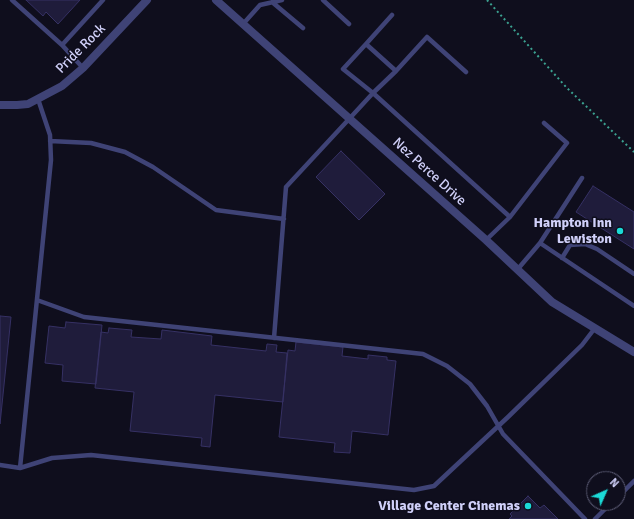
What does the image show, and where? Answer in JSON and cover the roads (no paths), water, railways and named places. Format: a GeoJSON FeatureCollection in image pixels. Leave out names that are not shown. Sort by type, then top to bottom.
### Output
{"type":"FeatureCollection","features":[{"type":"Feature","properties":{"kind":"street","name":"Pride Rock"},"geometry":{"type":"LineString","coordinates":[[0,105],[17,105],[38,99],[62,86],[83,68],[147,0]]}},
{"type":"Feature","properties":{"kind":"street","name":"Nez Perce Drive"},"geometry":{"type":"LineString","coordinates":[[216,0],[486,240],[552,302],[634,352]]}},
{"type":"Feature","properties":{"kind":"lane"},"geometry":{"type":"LineString","coordinates":[[12,0],[62,45],[83,68]]}},
{"type":"Feature","properties":{"kind":"lane"},"geometry":{"type":"LineString","coordinates":[[62,45],[103,0]]}},
{"type":"Feature","properties":{"kind":"lane"},"geometry":{"type":"LineString","coordinates":[[243,24],[260,5],[282,0]]}},
{"type":"Feature","properties":{"kind":"lane"},"geometry":{"type":"LineString","coordinates":[[323,0],[349,24]]}},
{"type":"Feature","properties":{"kind":"lane"},"geometry":{"type":"LineString","coordinates":[[272,2],[303,28]]}},
{"type":"Feature","properties":{"kind":"lane"},"geometry":{"type":"LineString","coordinates":[[392,15],[343,69],[373,93],[510,217]]}},
{"type":"Feature","properties":{"kind":"lane"},"geometry":{"type":"LineString","coordinates":[[274,338],[286,187],[427,37],[466,72]]}},
{"type":"Feature","properties":{"kind":"lane"},"geometry":{"type":"LineString","coordinates":[[366,44],[396,71]]}},
{"type":"Feature","properties":{"kind":"lane"},"geometry":{"type":"LineString","coordinates":[[20,468],[51,160],[50,141],[38,99]]}},
{"type":"Feature","properties":{"kind":"lane"},"geometry":{"type":"LineString","coordinates":[[486,240],[510,217],[567,143],[544,122]]}},
{"type":"Feature","properties":{"kind":"lane"},"geometry":{"type":"LineString","coordinates":[[50,141],[91,143],[125,152],[152,167],[216,210],[284,219]]}},
{"type":"Feature","properties":{"kind":"lane"},"geometry":{"type":"LineString","coordinates":[[517,270],[540,243],[582,178]]}},
{"type":"Feature","properties":{"kind":"lane"},"geometry":{"type":"LineString","coordinates":[[540,243],[634,306]]}},
{"type":"Feature","properties":{"kind":"lane"},"geometry":{"type":"LineString","coordinates":[[562,258],[570,245],[585,244],[634,274]]}},
{"type":"Feature","properties":{"kind":"lane"},"geometry":{"type":"LineString","coordinates":[[37,300],[84,317],[423,354],[447,366],[470,384],[487,406],[503,434],[585,519]]}},
{"type":"Feature","properties":{"kind":"lane"},"geometry":{"type":"LineString","coordinates":[[0,465],[20,468],[52,458],[91,455],[414,490],[434,486],[582,345],[595,328]]}},
{"type":"Feature","properties":{"kind":"lane"},"geometry":{"type":"LineString","coordinates":[[626,489],[634,481]]}},
{"type":"Feature","properties":{"kind":"lane"},"geometry":{"type":"LineString","coordinates":[[595,519],[604,511]]}},
{"type":"Feature","properties":{"kind":"place","name":"Hampton Inn Lewiston"},"geometry":{"type":"Point","coordinates":[620,231]}},
{"type":"Feature","properties":{"kind":"place","name":"Village Center Cinemas"},"geometry":{"type":"Point","coordinates":[528,506]}}]}
